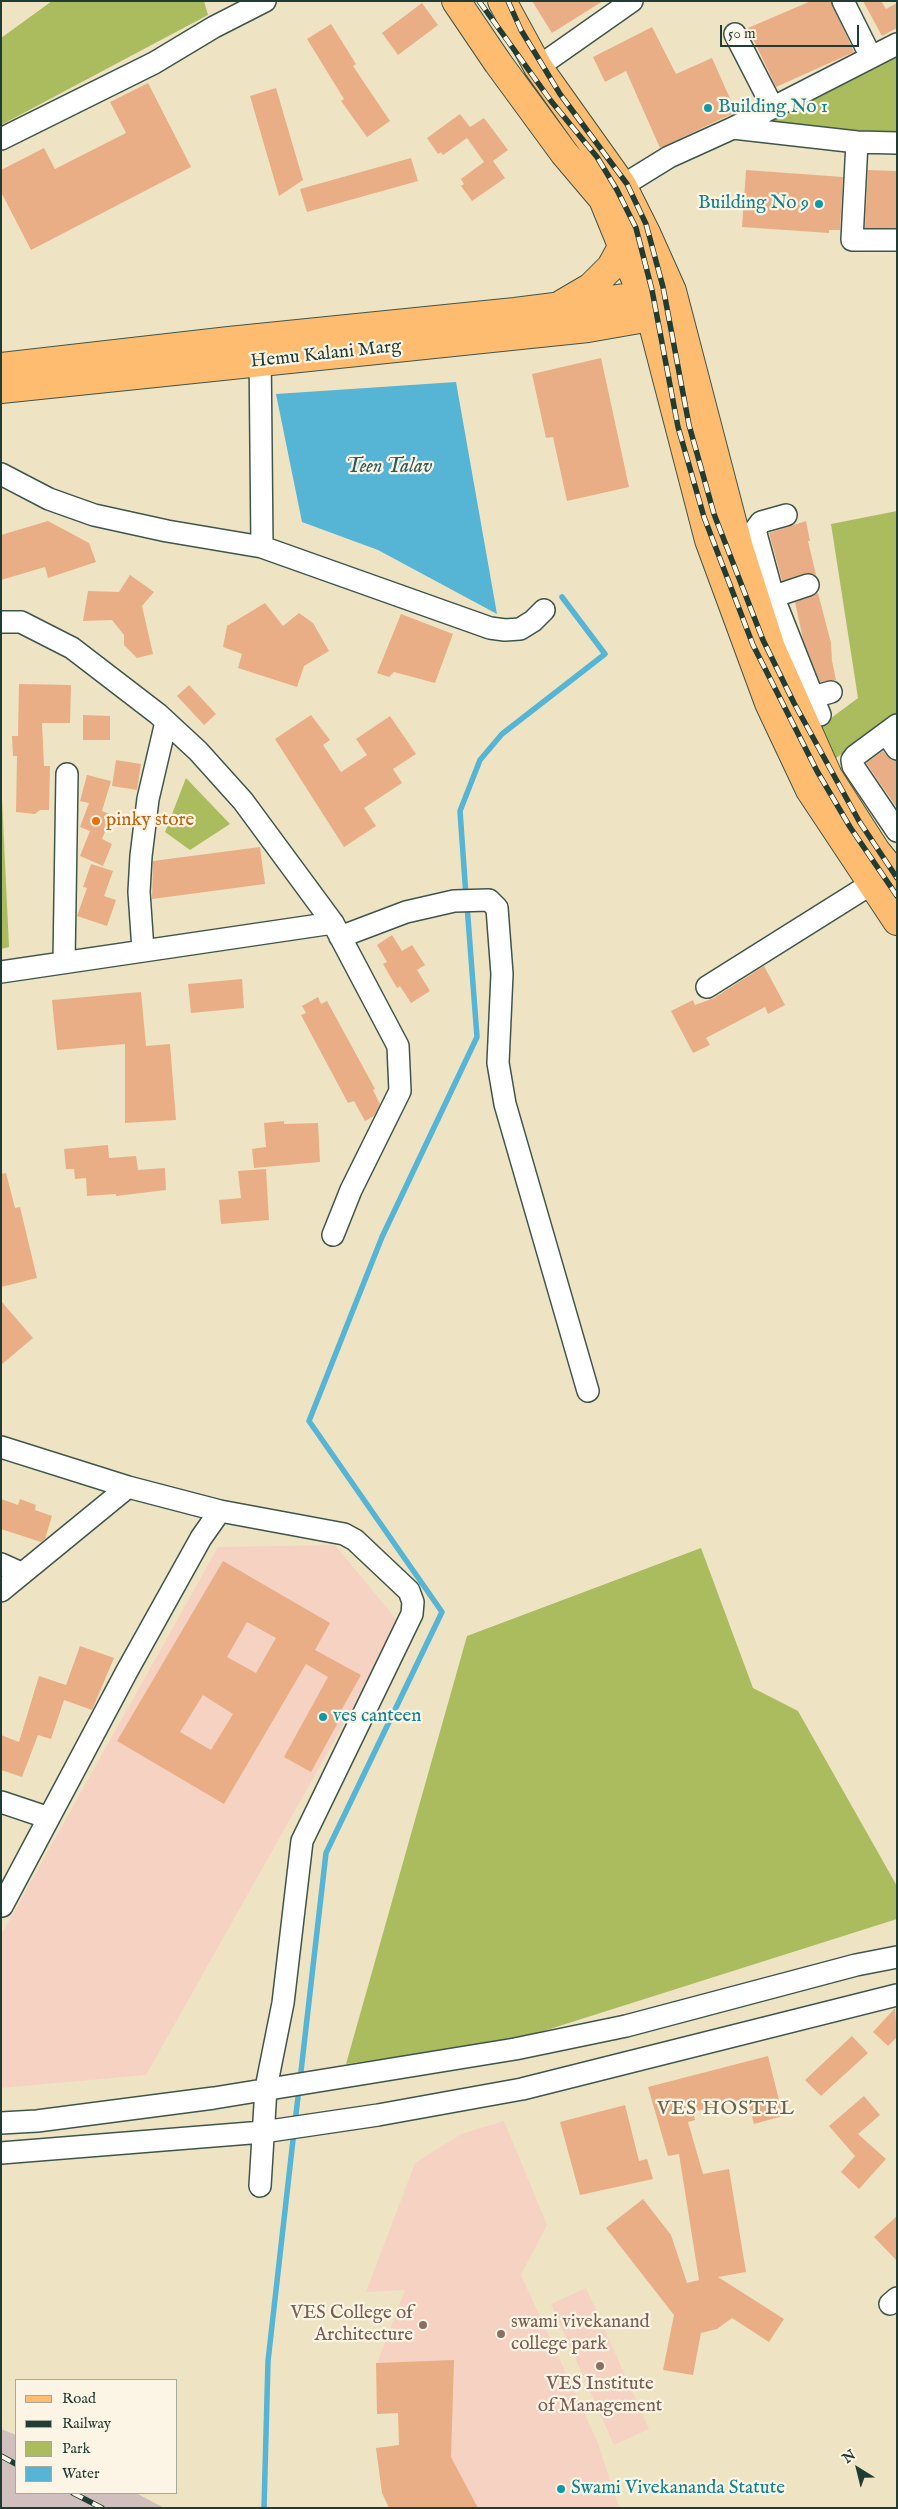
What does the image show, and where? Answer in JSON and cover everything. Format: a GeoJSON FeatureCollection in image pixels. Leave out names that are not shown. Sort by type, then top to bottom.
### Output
{"type":"FeatureCollection","features":[{"type":"Feature","properties":{"kind":"main road"},"geometry":{"type":"LineString","coordinates":[[456,1],[486,47],[564,153],[612,192],[622,246],[682,389],[722,537],[754,602],[771,648],[803,701],[810,790],[884,881]]}},
{"type":"Feature","properties":{"kind":"main road"},"geometry":{"type":"LineString","coordinates":[[502,1],[538,67],[587,137],[612,192],[675,301],[682,389]]}},
{"type":"Feature","properties":{"kind":"main road"},"geometry":{"type":"LineString","coordinates":[[486,47],[514,26]]}},
{"type":"Feature","properties":{"kind":"main road"},"geometry":{"type":"LineString","coordinates":[[557,307],[590,287],[611,267],[622,246]]}},
{"type":"Feature","properties":{"kind":"main road"},"geometry":{"type":"LineString","coordinates":[[1,367],[260,350],[557,307],[646,307],[675,301]]}},
{"type":"Feature","properties":{"kind":"main road","name":"Hemu Kalani Marg"},"geometry":{"type":"LineString","coordinates":[[1,389],[260,350],[588,328],[646,307]]}},
{"type":"Feature","properties":{"kind":"main road"},"geometry":{"type":"LineString","coordinates":[[806,757],[828,776],[886,843],[884,881],[897,921]]}},
{"type":"Feature","properties":{"kind":"street"},"geometry":{"type":"LineString","coordinates":[[1,139],[154,63],[214,27],[265,1]]}},
{"type":"Feature","properties":{"kind":"street"},"geometry":{"type":"LineString","coordinates":[[538,67],[632,1]]}},
{"type":"Feature","properties":{"kind":"street"},"geometry":{"type":"LineString","coordinates":[[843,1],[872,57]]}},
{"type":"Feature","properties":{"kind":"street"},"geometry":{"type":"LineString","coordinates":[[735,34],[773,108]]}},
{"type":"Feature","properties":{"kind":"street"},"geometry":{"type":"LineString","coordinates":[[612,192],[669,157],[733,128],[897,44]]}},
{"type":"Feature","properties":{"kind":"street"},"geometry":{"type":"LineString","coordinates":[[733,128],[857,142],[897,143]]}},
{"type":"Feature","properties":{"kind":"street"},"geometry":{"type":"LineString","coordinates":[[564,153],[587,137]]}},
{"type":"Feature","properties":{"kind":"street"},"geometry":{"type":"LineString","coordinates":[[857,142],[852,240],[897,240]]}},
{"type":"Feature","properties":{"kind":"street"},"geometry":{"type":"LineString","coordinates":[[260,350],[262,547]]}},
{"type":"Feature","properties":{"kind":"street"},"geometry":{"type":"LineString","coordinates":[[1,474],[49,499],[94,515],[167,531],[262,547],[490,628],[520,629],[533,621],[544,610]]}},
{"type":"Feature","properties":{"kind":"street"},"geometry":{"type":"LineString","coordinates":[[786,515],[761,522],[755,530],[754,602],[808,585]]}},
{"type":"Feature","properties":{"kind":"street"},"geometry":{"type":"LineString","coordinates":[[1,622],[21,622],[72,648],[166,722],[198,751],[243,801],[337,930],[398,1046],[400,1091],[352,1190],[333,1236]]}},
{"type":"Feature","properties":{"kind":"street"},"geometry":{"type":"LineString","coordinates":[[142,950],[139,892],[141,856],[148,799],[166,722]]}},
{"type":"Feature","properties":{"kind":"street"},"geometry":{"type":"LineString","coordinates":[[893,736],[854,756],[853,766],[897,831]]}},
{"type":"Feature","properties":{"kind":"street"},"geometry":{"type":"LineString","coordinates":[[64,962],[67,774]]}},
{"type":"Feature","properties":{"kind":"street"},"geometry":{"type":"LineString","coordinates":[[706,987],[884,881]]}},
{"type":"Feature","properties":{"kind":"street"},"geometry":{"type":"LineString","coordinates":[[1,972],[142,950],[337,930],[454,901],[489,900],[494,903],[499,915],[502,974],[498,1063],[505,1104],[588,1391]]}},
{"type":"Feature","properties":{"kind":"street"},"geometry":{"type":"LineString","coordinates":[[1,1447],[128,1487],[220,1511],[344,1534],[355,1540],[409,1591],[413,1602],[412,1614],[302,1841],[282,2003],[276,2087],[260,2186]]}},
{"type":"Feature","properties":{"kind":"street"},"geometry":{"type":"LineString","coordinates":[[1,1591],[128,1487]]}},
{"type":"Feature","properties":{"kind":"street"},"geometry":{"type":"LineString","coordinates":[[2,1906],[127,1671],[202,1538],[220,1511]]}},
{"type":"Feature","properties":{"kind":"street"},"geometry":{"type":"LineString","coordinates":[[1,1564],[21,1573]]}},
{"type":"Feature","properties":{"kind":"street"},"geometry":{"type":"LineString","coordinates":[[1,1802],[48,1818]]}},
{"type":"Feature","properties":{"kind":"street"},"geometry":{"type":"LineString","coordinates":[[1,2123],[37,2121],[204,2099],[515,2049],[626,2026],[856,1965],[897,1957]]}},
{"type":"Feature","properties":{"kind":"street"},"geometry":{"type":"LineString","coordinates":[[1,2153],[311,2125],[522,2089],[897,1996]]}},
{"type":"Feature","properties":{"kind":"shaded area"},"geometry":{"type":"Polygon","coordinates":[[[335,1545],[400,1624],[146,2075],[1,2088],[1,1935],[218,1547],[335,1545]]]}},
{"type":"Feature","properties":{"kind":"shaded area","name":"swami vivekanand college park"},"geometry":{"type":"Polygon","coordinates":[[[504,2121],[547,2225],[521,2275],[598,2443],[619,2508],[478,2508],[451,2457],[377,2363],[405,2290],[366,2292],[415,2163],[461,2134],[504,2121]]]}},
{"type":"Feature","properties":{"kind":"shaded area","name":"VES Institute of Management"},"geometry":{"type":"Polygon","coordinates":[[[586,2288],[649,2429],[614,2445],[551,2304],[586,2288]]]}},
{"type":"Feature","properties":{"kind":"shaded area"},"geometry":{"type":"Polygon","coordinates":[[[1,2429],[15,2435],[15,2494],[138,2494],[164,2508],[1,2508],[1,2429]]]}},
{"type":"Feature","properties":{"kind":"green space"},"geometry":{"type":"Polygon","coordinates":[[[52,1],[204,1],[208,15],[1,125],[1,38],[52,1]]]}},
{"type":"Feature","properties":{"kind":"green space"},"geometry":{"type":"Polygon","coordinates":[[[897,53],[897,143],[736,137],[897,53]]]}},
{"type":"Feature","properties":{"kind":"green space"},"geometry":{"type":"Polygon","coordinates":[[[897,511],[897,714],[832,761],[819,727],[858,698],[831,524],[897,511]]]}},
{"type":"Feature","properties":{"kind":"green space"},"geometry":{"type":"Polygon","coordinates":[[[1,777],[9,947],[1,949],[1,777]]]}},
{"type":"Feature","properties":{"kind":"green space"},"geometry":{"type":"Polygon","coordinates":[[[186,778],[230,824],[190,850],[165,832],[186,778]]]}},
{"type":"Feature","properties":{"kind":"green space"},"geometry":{"type":"Polygon","coordinates":[[[701,1548],[753,1688],[798,1711],[897,1886],[897,1919],[512,2041],[346,2064],[467,1636],[701,1548]]]}},
{"type":"Feature","properties":{"kind":"water","name":"Teen Talav"},"geometry":{"type":"Polygon","coordinates":[[[456,382],[497,614],[378,550],[302,522],[276,394],[456,382]]]}},
{"type":"Feature","properties":{"kind":"building"},"geometry":{"type":"Polygon","coordinates":[[[532,1],[603,1],[552,33],[532,1]]]}},
{"type":"Feature","properties":{"kind":"building"},"geometry":{"type":"Polygon","coordinates":[[[811,1],[831,1],[854,52],[776,87],[748,28],[811,1]]]}},
{"type":"Feature","properties":{"kind":"building"},"geometry":{"type":"Polygon","coordinates":[[[863,1],[881,1],[886,9],[897,3],[897,28],[882,36],[863,1]]]}},
{"type":"Feature","properties":{"kind":"building"},"geometry":{"type":"Polygon","coordinates":[[[422,3],[438,25],[398,55],[382,33],[422,3]]]}},
{"type":"Feature","properties":{"kind":"building"},"geometry":{"type":"Polygon","coordinates":[[[331,24],[356,64],[353,66],[390,121],[367,137],[341,101],[344,99],[307,39],[331,24]]]}},
{"type":"Feature","properties":{"kind":"building"},"geometry":{"type":"Polygon","coordinates":[[[652,27],[676,74],[712,58],[736,112],[660,148],[626,71],[605,82],[593,57],[652,27]]]}},
{"type":"Feature","properties":{"kind":"building"},"geometry":{"type":"Polygon","coordinates":[[[148,83],[191,167],[31,250],[1,192],[1,170],[44,148],[55,169],[126,133],[110,102],[148,83]]]}},
{"type":"Feature","properties":{"kind":"building"},"geometry":{"type":"Polygon","coordinates":[[[276,88],[303,180],[279,196],[250,96],[276,88]]]}},
{"type":"Feature","properties":{"kind":"building"},"geometry":{"type":"Polygon","coordinates":[[[460,114],[470,127],[484,118],[508,150],[493,161],[505,178],[472,201],[461,186],[464,184],[461,179],[484,162],[467,138],[443,155],[441,152],[438,154],[427,138],[460,114]]]}},
{"type":"Feature","properties":{"kind":"building"},"geometry":{"type":"Polygon","coordinates":[[[411,158],[418,181],[307,212],[300,189],[411,158]]]}},
{"type":"Feature","properties":{"kind":"building","name":"Building No 9"},"geometry":{"type":"Polygon","coordinates":[[[746,170],[843,177],[840,230],[829,230],[829,233],[742,227],[746,170]]]}},
{"type":"Feature","properties":{"kind":"building"},"geometry":{"type":"Polygon","coordinates":[[[868,170],[897,171],[897,228],[865,228],[868,170]]]}},
{"type":"Feature","properties":{"kind":"building"},"geometry":{"type":"Polygon","coordinates":[[[601,358],[629,487],[567,501],[553,437],[546,438],[532,374],[601,358]]]}},
{"type":"Feature","properties":{"kind":"building"},"geometry":{"type":"Polygon","coordinates":[[[48,521],[89,543],[96,562],[48,578],[45,567],[1,580],[1,535],[48,521]]]}},
{"type":"Feature","properties":{"kind":"building"},"geometry":{"type":"Polygon","coordinates":[[[806,521],[810,541],[808,541],[816,575],[805,573],[782,581],[769,533],[806,521]]]}},
{"type":"Feature","properties":{"kind":"building"},"geometry":{"type":"Polygon","coordinates":[[[130,575],[154,592],[142,606],[153,654],[137,658],[124,645],[124,635],[112,620],[83,621],[88,591],[119,592],[130,575]]]}},
{"type":"Feature","properties":{"kind":"building"},"geometry":{"type":"Polygon","coordinates":[[[818,593],[831,643],[836,680],[820,682],[803,639],[795,602],[818,593]]]}},
{"type":"Feature","properties":{"kind":"building"},"geometry":{"type":"Polygon","coordinates":[[[265,603],[283,626],[299,613],[313,623],[329,651],[304,666],[297,687],[238,668],[242,654],[223,647],[227,626],[265,603]]]}},
{"type":"Feature","properties":{"kind":"building"},"geometry":{"type":"Polygon","coordinates":[[[401,614],[453,634],[435,683],[394,672],[389,677],[377,673],[401,614]]]}},
{"type":"Feature","properties":{"kind":"building"},"geometry":{"type":"Polygon","coordinates":[[[19,684],[71,685],[70,723],[42,723],[44,766],[50,766],[49,810],[40,810],[35,814],[16,812],[17,756],[13,756],[12,736],[18,736],[19,684]]]}},
{"type":"Feature","properties":{"kind":"building"},"geometry":{"type":"Polygon","coordinates":[[[189,685],[216,714],[204,725],[177,696],[189,685]]]}},
{"type":"Feature","properties":{"kind":"building"},"geometry":{"type":"Polygon","coordinates":[[[83,715],[110,716],[110,740],[83,740],[83,715]]]}},
{"type":"Feature","properties":{"kind":"building"},"geometry":{"type":"Polygon","coordinates":[[[311,715],[330,740],[323,745],[341,772],[367,755],[356,739],[390,716],[416,754],[393,769],[402,783],[364,808],[376,826],[344,847],[275,739],[311,715]]]}},
{"type":"Feature","properties":{"kind":"building"},"geometry":{"type":"Polygon","coordinates":[[[883,751],[891,760],[897,761],[897,808],[866,763],[883,751]]]}},
{"type":"Feature","properties":{"kind":"building"},"geometry":{"type":"Polygon","coordinates":[[[116,760],[141,764],[137,790],[112,786],[116,760]]]}},
{"type":"Feature","properties":{"kind":"building"},"geometry":{"type":"Polygon","coordinates":[[[87,775],[111,781],[102,811],[112,815],[102,839],[112,844],[103,866],[80,856],[90,831],[80,827],[89,803],[80,801],[87,775]]]}},
{"type":"Feature","properties":{"kind":"building"},"geometry":{"type":"Polygon","coordinates":[[[260,847],[265,884],[152,899],[153,861],[260,847]]]}},
{"type":"Feature","properties":{"kind":"building"},"geometry":{"type":"Polygon","coordinates":[[[91,864],[113,871],[104,896],[116,900],[107,926],[77,916],[87,888],[83,887],[91,864]]]}},
{"type":"Feature","properties":{"kind":"building"},"geometry":{"type":"Polygon","coordinates":[[[392,935],[402,951],[412,945],[425,965],[417,970],[430,991],[411,1003],[400,986],[397,988],[383,964],[387,962],[377,945],[392,935]]]}},
{"type":"Feature","properties":{"kind":"building"},"geometry":{"type":"Polygon","coordinates":[[[764,966],[785,1005],[768,1014],[765,1007],[706,1038],[710,1045],[693,1053],[671,1011],[693,1000],[695,1005],[714,998],[764,966]]]}},
{"type":"Feature","properties":{"kind":"building"},"geometry":{"type":"Polygon","coordinates":[[[242,979],[244,1008],[191,1013],[188,984],[242,979]]]}},
{"type":"Feature","properties":{"kind":"building"},"geometry":{"type":"Polygon","coordinates":[[[141,992],[146,1046],[170,1044],[176,1120],[125,1123],[125,1044],[57,1050],[52,1000],[141,992]]]}},
{"type":"Feature","properties":{"kind":"building"},"geometry":{"type":"Polygon","coordinates":[[[318,997],[321,1004],[327,1001],[375,1089],[373,1090],[380,1104],[374,1116],[365,1121],[354,1101],[348,1103],[301,1015],[306,1013],[302,1006],[318,997]]]}},
{"type":"Feature","properties":{"kind":"building"},"geometry":{"type":"Polygon","coordinates":[[[284,1121],[284,1124],[318,1123],[320,1162],[254,1168],[252,1149],[266,1147],[264,1123],[284,1121]]]}},
{"type":"Feature","properties":{"kind":"building"},"geometry":{"type":"Polygon","coordinates":[[[108,1145],[109,1158],[136,1156],[138,1170],[165,1168],[166,1190],[116,1196],[116,1194],[87,1196],[86,1178],[75,1179],[74,1169],[66,1169],[64,1149],[108,1145]]]}},
{"type":"Feature","properties":{"kind":"building"},"geometry":{"type":"Polygon","coordinates":[[[266,1169],[269,1220],[221,1224],[219,1200],[241,1198],[238,1171],[266,1169]]]}},
{"type":"Feature","properties":{"kind":"building"},"geometry":{"type":"Polygon","coordinates":[[[6,1173],[15,1208],[20,1207],[37,1278],[1,1287],[1,1174],[6,1173]]]}},
{"type":"Feature","properties":{"kind":"building"},"geometry":{"type":"Polygon","coordinates":[[[1,1301],[33,1338],[1,1365],[1,1301]]]}},
{"type":"Feature","properties":{"kind":"building"},"geometry":{"type":"Polygon","coordinates":[[[1,1499],[18,1505],[20,1499],[36,1505],[35,1510],[52,1516],[45,1539],[41,1542],[1,1529],[1,1499]]]}},
{"type":"Feature","properties":{"kind":"building"},"geometry":{"type":"Polygon","coordinates":[[[223,1561],[330,1623],[315,1650],[361,1675],[338,1716],[341,1717],[311,1772],[284,1757],[328,1677],[306,1664],[224,1804],[117,1741],[223,1561]],[[247,1622],[227,1657],[256,1673],[276,1638],[247,1622]],[[203,1695],[180,1732],[211,1750],[233,1714],[203,1695]]]}},
{"type":"Feature","properties":{"kind":"building"},"geometry":{"type":"Polygon","coordinates":[[[80,1646],[114,1658],[92,1710],[64,1700],[51,1739],[38,1735],[22,1777],[1,1770],[1,1735],[19,1742],[39,1676],[66,1685],[80,1646]]]}},
{"type":"Feature","properties":{"kind":"building"},"geometry":{"type":"Polygon","coordinates":[[[895,2008],[897,2037],[888,2046],[873,2032],[895,2008]]]}},
{"type":"Feature","properties":{"kind":"building"},"geometry":{"type":"Polygon","coordinates":[[[852,2036],[868,2053],[821,2096],[805,2080],[852,2036]]]}},
{"type":"Feature","properties":{"kind":"building"},"geometry":{"type":"Polygon","coordinates":[[[768,2056],[783,2116],[754,2124],[747,2098],[693,2112],[695,2120],[688,2122],[703,2174],[729,2169],[746,2272],[718,2277],[784,2319],[769,2342],[732,2318],[717,2329],[701,2333],[693,2375],[663,2370],[674,2315],[606,2228],[643,2199],[671,2235],[687,2283],[699,2280],[679,2154],[668,2156],[648,2087],[768,2056]]]}},
{"type":"Feature","properties":{"kind":"building"},"geometry":{"type":"Polygon","coordinates":[[[864,2096],[880,2115],[858,2134],[886,2159],[859,2189],[841,2172],[855,2156],[829,2126],[864,2096]]]}},
{"type":"Feature","properties":{"kind":"building"},"geometry":{"type":"Polygon","coordinates":[[[625,2105],[639,2161],[647,2159],[653,2179],[580,2195],[560,2122],[625,2105]]]}},
{"type":"Feature","properties":{"kind":"building"},"geometry":{"type":"Polygon","coordinates":[[[897,2216],[897,2261],[874,2237],[897,2216]]]}},
{"type":"Feature","properties":{"kind":"building"},"geometry":{"type":"Polygon","coordinates":[[[454,2360],[451,2457],[478,2508],[389,2508],[382,2493],[376,2448],[399,2445],[398,2413],[377,2414],[376,2363],[454,2360]]]}},
{"type":"Feature","properties":{"kind":"waterway"},"geometry":{"type":"LineString","coordinates":[[466,896],[460,811],[480,760],[502,734],[605,654],[562,597]]}},
{"type":"Feature","properties":{"kind":"waterway"},"geometry":{"type":"LineString","coordinates":[[300,2080],[326,1853],[442,1612],[309,1421],[382,1237],[477,1037],[467,905]]}},
{"type":"Feature","properties":{"kind":"waterway"},"geometry":{"type":"LineString","coordinates":[[295,2122],[299,2089]]}},
{"type":"Feature","properties":{"kind":"waterway"},"geometry":{"type":"LineString","coordinates":[[264,2508],[268,2361],[294,2131]]}},
{"type":"Feature","properties":{"kind":"railway"},"geometry":{"type":"LineString","coordinates":[[479,1],[551,101],[597,157],[617,190],[636,228],[652,290],[678,427],[704,517],[753,645],[817,771],[850,827],[897,896]]}},
{"type":"Feature","properties":{"kind":"railway"},"geometry":{"type":"LineString","coordinates":[[508,1],[521,30],[560,94],[627,184],[646,224],[663,287],[689,425],[714,514],[763,640],[794,703],[859,821],[897,878]]}},
{"type":"Feature","properties":{"kind":"railway"},"geometry":{"type":"LineString","coordinates":[[1,2456],[15,2463]]}},
{"type":"Feature","properties":{"kind":"railway"},"geometry":{"type":"LineString","coordinates":[[75,2494],[102,2508]]}},
{"type":"Feature","properties":{"kind":"place","name":"Building No 1"},"geometry":{"type":"Point","coordinates":[708,108]}},
{"type":"Feature","properties":{"kind":"place","name":"Building No 9"},"geometry":{"type":"Point","coordinates":[819,204]}},
{"type":"Feature","properties":{"kind":"place","name":"pinky store"},"geometry":{"type":"Point","coordinates":[96,821]}},
{"type":"Feature","properties":{"kind":"place","name":"ves canteen"},"geometry":{"type":"Point","coordinates":[323,1717]}},
{"type":"Feature","properties":{"kind":"place","name":"VES College of Architecture"},"geometry":{"type":"Point","coordinates":[423,2325]}},
{"type":"Feature","properties":{"kind":"place","name":"swami vivekanand college park"},"geometry":{"type":"Point","coordinates":[501,2334]}},
{"type":"Feature","properties":{"kind":"place","name":"VES Institute of Management"},"geometry":{"type":"Point","coordinates":[600,2366]}},
{"type":"Feature","properties":{"kind":"place","name":"Swami Vivekananda Statute"},"geometry":{"type":"Point","coordinates":[561,2489]}},
{"type":"Feature","properties":{"kind":"district","name":"VES HOSTEL"},"geometry":{"type":"Point","coordinates":[726,2110]}}]}
